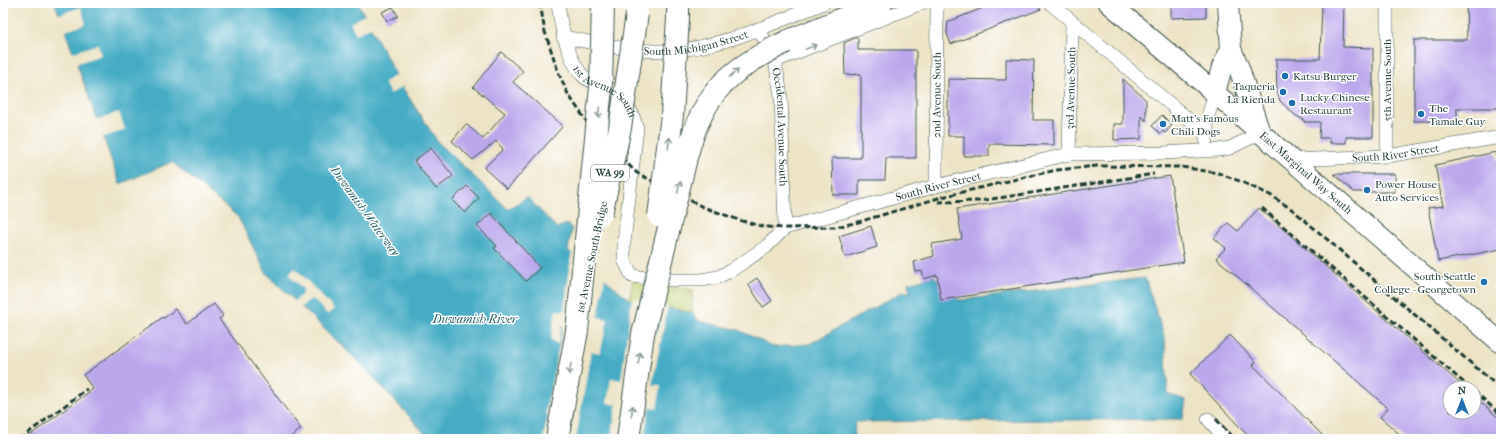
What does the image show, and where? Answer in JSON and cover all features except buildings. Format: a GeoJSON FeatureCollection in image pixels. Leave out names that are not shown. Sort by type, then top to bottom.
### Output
{"type":"FeatureCollection","features":[{"type":"Feature","properties":{"kind":"highway"},"geometry":{"type":"LineString","coordinates":[[577,331],[601,94],[603,3]]}},
{"type":"Feature","properties":{"kind":"highway","name":"1st Avenue South Bridge"},"geometry":{"type":"LineString","coordinates":[[558,439],[577,331],[620,128],[638,3]]}},
{"type":"Feature","properties":{"kind":"highway"},"geometry":{"type":"LineString","coordinates":[[628,439],[672,116],[678,3]]}},
{"type":"Feature","properties":{"kind":"highway"},"geometry":{"type":"LineString","coordinates":[[643,334],[687,154],[694,128],[704,107],[726,80],[754,58],[786,42],[881,3]]}},
{"type":"Feature","properties":{"kind":"main road","name":"East Marginal Way South"},"geometry":{"type":"LineString","coordinates":[[1109,3],[1215,93],[1501,343]]}},
{"type":"Feature","properties":{"kind":"main road"},"geometry":{"type":"LineString","coordinates":[[1228,3],[1231,49],[1239,68],[1260,133]]}},
{"type":"Feature","properties":{"kind":"main road"},"geometry":{"type":"LineString","coordinates":[[1215,93],[1222,68],[1231,49]]}},
{"type":"Feature","properties":{"kind":"street","name":"1st Avenue South"},"geometry":{"type":"LineString","coordinates":[[558,3],[563,37],[577,68],[583,76],[622,95],[632,113],[637,128],[624,242],[624,260],[632,276]]}},
{"type":"Feature","properties":{"kind":"street","name":"South Michigan Street"},"geometry":{"type":"LineString","coordinates":[[563,37],[643,50],[667,51],[698,48],[759,29],[824,3]]}},
{"type":"Feature","properties":{"kind":"street"},"geometry":{"type":"LineString","coordinates":[[775,61],[922,3]]}},
{"type":"Feature","properties":{"kind":"street","name":"2nd Avenue South"},"geometry":{"type":"LineString","coordinates":[[936,186],[937,3]]}},
{"type":"Feature","properties":{"kind":"street"},"geometry":{"type":"LineString","coordinates":[[1050,3],[1208,135]]}},
{"type":"Feature","properties":{"kind":"street","name":"5th Avenue South"},"geometry":{"type":"LineString","coordinates":[[1387,3],[1387,156]]}},
{"type":"Feature","properties":{"kind":"street","name":"3rd Avenue South"},"geometry":{"type":"LineString","coordinates":[[1069,154],[1072,22]]}},
{"type":"Feature","properties":{"kind":"street","name":"Occidental Avenue South"},"geometry":{"type":"LineString","coordinates":[[759,29],[775,61],[782,110],[785,228]]}},
{"type":"Feature","properties":{"kind":"street"},"geometry":{"type":"LineString","coordinates":[[1203,151],[1208,135],[1208,116],[1215,93]]}},
{"type":"Feature","properties":{"kind":"street","name":"South River Street"},"geometry":{"type":"LineString","coordinates":[[632,276],[663,280],[702,280],[718,277],[730,271],[766,247],[785,228],[936,186],[1069,154],[1203,151],[1230,148],[1260,133]]}},
{"type":"Feature","properties":{"kind":"street","name":"South River Street"},"geometry":{"type":"LineString","coordinates":[[1290,160],[1387,156],[1501,137]]}},
{"type":"Feature","properties":{"kind":"street"},"geometry":{"type":"LineString","coordinates":[[1208,419],[1226,439]]}},
{"type":"Feature","properties":{"kind":"green space"},"geometry":{"type":"Polygon","coordinates":[[[633,279],[693,290],[692,313],[629,299],[633,279]]]}},
{"type":"Feature","properties":{"kind":"water","name":"Duwamish River"},"geometry":{"type":"Polygon","coordinates":[[[55,3],[358,3],[404,90],[438,142],[508,209],[527,197],[557,228],[567,224],[572,228],[568,251],[577,256],[629,299],[692,313],[699,321],[739,330],[773,347],[809,344],[902,292],[910,292],[908,283],[934,276],[959,300],[1145,278],[1165,339],[1168,394],[1186,400],[1183,419],[855,422],[854,439],[430,439],[360,363],[266,273],[238,217],[172,162],[120,184],[55,3]]]}},
{"type":"Feature","properties":{"kind":"pier"},"geometry":{"type":"Polygon","coordinates":[[[81,7],[86,24],[63,32],[57,15],[81,7]]]}},
{"type":"Feature","properties":{"kind":"pier"},"geometry":{"type":"Polygon","coordinates":[[[366,14],[373,26],[356,34],[350,23],[366,14]]]}},
{"type":"Feature","properties":{"kind":"pier"},"geometry":{"type":"Polygon","coordinates":[[[98,44],[101,55],[75,64],[71,53],[98,44]]]}},
{"type":"Feature","properties":{"kind":"pier"},"geometry":{"type":"Polygon","coordinates":[[[398,74],[404,86],[390,94],[384,82],[398,74]]]}},
{"type":"Feature","properties":{"kind":"pier"},"geometry":{"type":"Polygon","coordinates":[[[119,112],[125,130],[101,138],[95,120],[119,112]]]}},
{"type":"Feature","properties":{"kind":"pier"},"geometry":{"type":"Polygon","coordinates":[[[572,251],[605,277],[598,317],[608,319],[601,350],[599,353],[591,351],[576,439],[543,439],[548,415],[545,414],[563,326],[561,326],[558,345],[551,339],[556,310],[564,311],[572,251]]]}},
{"type":"Feature","properties":{"kind":"pier"},"geometry":{"type":"Polygon","coordinates":[[[295,268],[334,309],[328,315],[313,299],[309,300],[300,308],[294,302],[303,293],[303,289],[289,275],[295,268]]]}},
{"type":"Feature","properties":{"kind":"pier"},"geometry":{"type":"Polygon","coordinates":[[[632,298],[661,304],[655,333],[657,333],[663,305],[668,306],[652,385],[661,385],[657,409],[649,408],[644,439],[611,439],[619,390],[616,405],[607,403],[611,378],[621,380],[632,298]]]}},
{"type":"Feature","properties":{"kind":"railway"},"geometry":{"type":"LineString","coordinates":[[540,3],[545,32],[559,74],[568,94],[593,131],[637,173],[703,207],[742,221],[765,227],[835,227],[855,223],[942,197],[1057,170],[1097,166],[1181,167],[1218,173],[1270,195],[1293,210],[1501,389]]}},
{"type":"Feature","properties":{"kind":"railway"},"geometry":{"type":"LineString","coordinates":[[938,202],[979,201],[1154,174]]}},
{"type":"Feature","properties":{"kind":"railway"},"geometry":{"type":"LineString","coordinates":[[1262,208],[1461,380]]}},
{"type":"Feature","properties":{"kind":"railway"},"geometry":{"type":"LineString","coordinates":[[20,439],[87,389]]}},
{"type":"Feature","properties":{"kind":"railway"},"geometry":{"type":"LineString","coordinates":[[1482,398],[1501,415]]}},
{"type":"Feature","properties":{"kind":"railway"},"geometry":{"type":"LineString","coordinates":[[1216,419],[1234,439]]}},
{"type":"Feature","properties":{"kind":"place","name":"Katsu Burger"},"geometry":{"type":"Point","coordinates":[1285,76]}},
{"type":"Feature","properties":{"kind":"place","name":"Taqueria La Rienda"},"geometry":{"type":"Point","coordinates":[1283,92]}},
{"type":"Feature","properties":{"kind":"place","name":"Lucky Chinese Restaurant"},"geometry":{"type":"Point","coordinates":[1292,103]}},
{"type":"Feature","properties":{"kind":"place","name":"The Tamale Guy"},"geometry":{"type":"Point","coordinates":[1421,114]}},
{"type":"Feature","properties":{"kind":"place","name":"Matt's Famous Chili Dogs"},"geometry":{"type":"Point","coordinates":[1163,124]}},
{"type":"Feature","properties":{"kind":"place","name":"Power House Auto Services"},"geometry":{"type":"Point","coordinates":[1367,190]}},
{"type":"Feature","properties":{"kind":"place","name":"South Seattle College - Georgetown"},"geometry":{"type":"Point","coordinates":[1484,282]}},
{"type":"Feature","properties":{"kind":"water label","name":"Duwamish Waterway"},"geometry":{"type":"Point","coordinates":[365,211]}}]}
